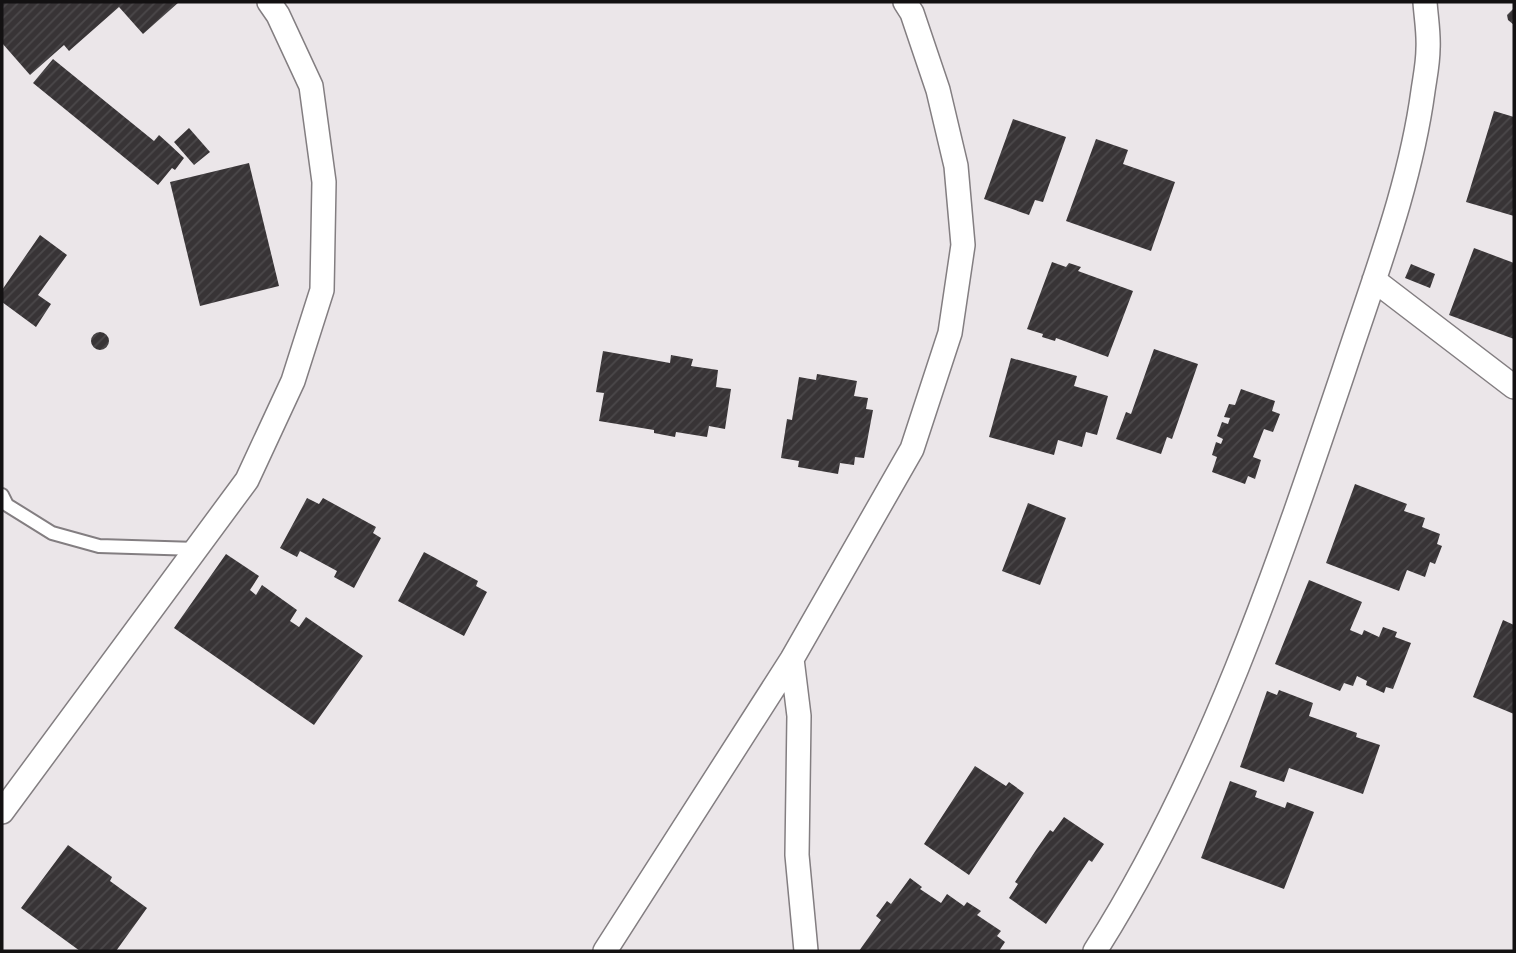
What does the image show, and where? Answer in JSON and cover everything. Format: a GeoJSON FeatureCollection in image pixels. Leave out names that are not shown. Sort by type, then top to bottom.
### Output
{"type":"FeatureCollection","features":[{"type":"Feature","properties":{"kind":"street"},"geometry":{"type":"LineString","coordinates":[[2,812],[247,481],[293,381],[322,290],[324,182],[310,86],[270,2]]}},
{"type":"Feature","properties":{"kind":"street"},"geometry":{"type":"LineString","coordinates":[[605,951],[792,659],[912,449],[950,333],[963,245],[956,166],[937,90],[912,13],[905,2]]}},
{"type":"Feature","properties":{"kind":"street"},"geometry":{"type":"LineString","coordinates":[[1096,951],[1174,809],[1228,691],[1271,580],[1389,236],[1417,136],[1428,49],[1425,2]]}},
{"type":"Feature","properties":{"kind":"street"},"geometry":{"type":"LineString","coordinates":[[1374,281],[1514,387]]}},
{"type":"Feature","properties":{"kind":"street"},"geometry":{"type":"LineString","coordinates":[[792,659],[799,716],[797,855],[806,951]]}},
{"type":"Feature","properties":{"kind":"lane"},"geometry":{"type":"LineString","coordinates":[[2,495],[6,505],[52,533],[75,540],[99,546],[197,549]]}},
{"type":"Feature","properties":{"kind":"building"},"geometry":{"type":"Polygon","coordinates":[[[2,2],[179,2],[143,34],[119,7],[69,51],[64,45],[30,75],[2,43],[2,2]]]}},
{"type":"Feature","properties":{"kind":"building"},"geometry":{"type":"Polygon","coordinates":[[[1514,8],[1514,25],[1507,15],[1514,8]]]}},
{"type":"Feature","properties":{"kind":"building"},"geometry":{"type":"Polygon","coordinates":[[[53,59],[154,141],[159,135],[169,144],[184,158],[175,170],[172,168],[158,185],[33,83],[53,59]]]}},
{"type":"Feature","properties":{"kind":"building"},"geometry":{"type":"Polygon","coordinates":[[[1494,111],[1514,117],[1514,216],[1466,202],[1494,111]]]}},
{"type":"Feature","properties":{"kind":"building"},"geometry":{"type":"Polygon","coordinates":[[[1013,119],[1066,137],[1043,202],[1035,200],[1029,215],[984,199],[1013,119]]]}},
{"type":"Feature","properties":{"kind":"building"},"geometry":{"type":"Polygon","coordinates":[[[189,128],[210,152],[194,165],[174,142],[189,128]]]}},
{"type":"Feature","properties":{"kind":"building"},"geometry":{"type":"Polygon","coordinates":[[[1096,139],[1128,150],[1123,164],[1175,182],[1151,251],[1066,221],[1096,139]]]}},
{"type":"Feature","properties":{"kind":"building"},"geometry":{"type":"Polygon","coordinates":[[[249,163],[279,286],[200,306],[170,182],[249,163]]]}},
{"type":"Feature","properties":{"kind":"building"},"geometry":{"type":"Polygon","coordinates":[[[40,235],[67,255],[38,295],[51,304],[36,327],[2,302],[2,290],[40,235]]]}},
{"type":"Feature","properties":{"kind":"building"},"geometry":{"type":"Polygon","coordinates":[[[1474,248],[1514,263],[1514,339],[1449,315],[1474,248]]]}},
{"type":"Feature","properties":{"kind":"building"},"geometry":{"type":"Polygon","coordinates":[[[1052,262],[1066,267],[1069,263],[1081,267],[1078,271],[1133,291],[1108,357],[1056,338],[1055,341],[1042,337],[1043,334],[1027,329],[1052,262]]]}},
{"type":"Feature","properties":{"kind":"building"},"geometry":{"type":"Polygon","coordinates":[[[1411,264],[1435,274],[1430,288],[1405,278],[1411,264]]]}},
{"type":"Feature","properties":{"kind":"building"},"geometry":{"type":"Polygon","coordinates":[[[96,332],[104,332],[109,341],[107,348],[96,350],[91,345],[91,337],[96,332]]]}},
{"type":"Feature","properties":{"kind":"building"},"geometry":{"type":"Polygon","coordinates":[[[1154,349],[1198,364],[1172,439],[1167,437],[1161,454],[1116,439],[1126,412],[1131,414],[1154,349]]]}},
{"type":"Feature","properties":{"kind":"building"},"geometry":{"type":"Polygon","coordinates":[[[603,351],[670,363],[671,355],[693,359],[691,366],[718,370],[716,387],[731,389],[725,429],[709,426],[707,437],[676,432],[675,437],[654,433],[654,430],[599,421],[604,393],[596,392],[603,351]]]}},
{"type":"Feature","properties":{"kind":"building"},"geometry":{"type":"Polygon","coordinates":[[[1011,358],[1077,376],[1074,386],[1108,396],[1097,435],[1086,432],[1082,447],[1058,440],[1054,455],[989,437],[1011,358]]]}},
{"type":"Feature","properties":{"kind":"building"},"geometry":{"type":"Polygon","coordinates":[[[817,374],[857,381],[854,396],[868,398],[866,409],[873,410],[864,458],[855,457],[854,465],[840,463],[838,474],[798,467],[799,461],[781,458],[787,419],[792,420],[799,377],[816,380],[817,374]]]}},
{"type":"Feature","properties":{"kind":"building"},"geometry":{"type":"Polygon","coordinates":[[[1241,389],[1275,401],[1272,411],[1280,414],[1273,432],[1264,429],[1253,457],[1261,460],[1255,479],[1248,476],[1245,484],[1212,472],[1217,457],[1212,455],[1216,442],[1221,444],[1223,439],[1217,436],[1222,422],[1228,424],[1230,418],[1224,417],[1229,404],[1235,405],[1241,389]]]}},
{"type":"Feature","properties":{"kind":"building"},"geometry":{"type":"Polygon","coordinates":[[[1355,484],[1407,504],[1404,511],[1425,518],[1422,527],[1440,534],[1437,544],[1442,546],[1435,564],[1430,562],[1425,577],[1407,570],[1399,591],[1326,563],[1355,484]]]}},
{"type":"Feature","properties":{"kind":"building"},"geometry":{"type":"Polygon","coordinates":[[[307,498],[319,504],[323,498],[376,527],[373,533],[381,538],[354,588],[334,577],[337,571],[300,551],[297,557],[280,548],[307,498]]]}},
{"type":"Feature","properties":{"kind":"building"},"geometry":{"type":"Polygon","coordinates":[[[1028,503],[1066,518],[1040,585],[1002,571],[1028,503]]]}},
{"type":"Feature","properties":{"kind":"building"},"geometry":{"type":"Polygon","coordinates":[[[424,552],[478,581],[476,586],[487,592],[464,636],[398,601],[424,552]]]}},
{"type":"Feature","properties":{"kind":"building"},"geometry":{"type":"Polygon","coordinates":[[[226,554],[259,576],[250,590],[256,595],[262,585],[297,610],[290,621],[299,627],[306,617],[363,656],[314,725],[174,628],[226,554]]]}},
{"type":"Feature","properties":{"kind":"building"},"geometry":{"type":"Polygon","coordinates":[[[1309,580],[1362,602],[1350,630],[1362,635],[1364,630],[1379,637],[1383,627],[1397,632],[1395,637],[1411,643],[1393,689],[1386,687],[1384,693],[1366,685],[1367,681],[1357,676],[1353,686],[1344,683],[1340,691],[1275,664],[1309,580]]]}},
{"type":"Feature","properties":{"kind":"building"},"geometry":{"type":"Polygon","coordinates":[[[1503,620],[1514,625],[1514,714],[1473,697],[1503,620]]]}},
{"type":"Feature","properties":{"kind":"building"},"geometry":{"type":"Polygon","coordinates":[[[1279,690],[1313,703],[1309,716],[1357,733],[1356,737],[1380,745],[1363,794],[1289,768],[1284,782],[1240,767],[1267,691],[1277,695],[1279,690]]]}},
{"type":"Feature","properties":{"kind":"building"},"geometry":{"type":"Polygon","coordinates":[[[975,766],[1006,786],[1009,782],[1024,793],[969,875],[924,844],[975,766]]]}},
{"type":"Feature","properties":{"kind":"building"},"geometry":{"type":"Polygon","coordinates":[[[1230,781],[1257,791],[1255,797],[1285,808],[1287,802],[1314,812],[1284,889],[1201,858],[1230,781]]]}},
{"type":"Feature","properties":{"kind":"building"},"geometry":{"type":"Polygon","coordinates":[[[1064,817],[1104,844],[1092,862],[1089,860],[1046,924],[1009,898],[1018,884],[1015,882],[1036,850],[1050,830],[1053,832],[1064,817]]]}},
{"type":"Feature","properties":{"kind":"building"},"geometry":{"type":"Polygon","coordinates":[[[68,845],[112,877],[110,881],[147,908],[116,951],[80,951],[21,908],[68,845]]]}},
{"type":"Feature","properties":{"kind":"building"},"geometry":{"type":"Polygon","coordinates":[[[910,878],[922,887],[920,889],[941,903],[947,894],[964,906],[967,902],[981,911],[977,915],[1001,931],[997,936],[1005,942],[999,951],[859,951],[881,920],[876,916],[887,901],[891,904],[910,878]]]}}]}
